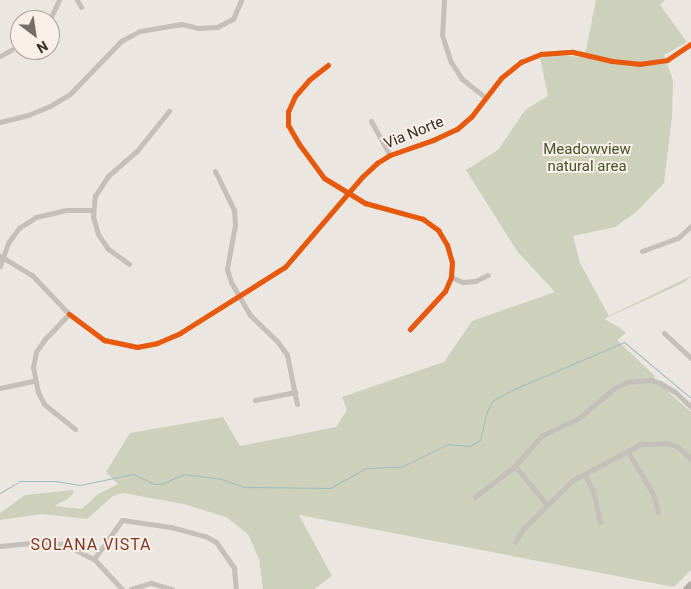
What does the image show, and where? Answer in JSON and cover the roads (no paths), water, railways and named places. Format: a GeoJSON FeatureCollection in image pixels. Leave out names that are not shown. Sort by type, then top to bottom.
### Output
{"type":"FeatureCollection","features":[{"type":"Feature","properties":{"kind":"main road"},"geometry":{"type":"LineString","coordinates":[[686,589],[691,584]]}},
{"type":"Feature","properties":{"kind":"street"},"geometry":{"type":"LineString","coordinates":[[77,0],[81,7]]}},
{"type":"Feature","properties":{"kind":"street"},"geometry":{"type":"LineString","coordinates":[[0,122],[28,116],[63,98],[88,77],[104,56],[121,41],[140,31],[181,24],[198,28],[217,27],[232,19],[242,0]]}},
{"type":"Feature","properties":{"kind":"street"},"geometry":{"type":"LineString","coordinates":[[444,0],[442,35],[451,62],[462,79],[485,97]]}},
{"type":"Feature","properties":{"kind":"street","name":"Via Norte"},"geometry":{"type":"LineString","coordinates":[[2,257],[32,276],[69,314],[104,340],[137,347],[157,344],[180,333],[285,266],[362,177],[390,155],[433,140],[457,129],[471,117],[501,78],[521,62],[541,54],[573,52],[612,62],[640,64],[667,60],[691,44]]}},
{"type":"Feature","properties":{"kind":"street"},"geometry":{"type":"LineString","coordinates":[[328,65],[309,80],[295,96],[288,112],[288,125],[299,144],[324,178],[365,203],[423,220],[438,230],[447,245],[452,262],[451,277],[445,291],[410,329]]}},
{"type":"Feature","properties":{"kind":"street"},"geometry":{"type":"LineString","coordinates":[[129,264],[108,248],[98,234],[93,210],[95,196],[108,176],[136,152],[169,112]]}},
{"type":"Feature","properties":{"kind":"street"},"geometry":{"type":"LineString","coordinates":[[371,120],[390,155]]}},
{"type":"Feature","properties":{"kind":"street"},"geometry":{"type":"LineString","coordinates":[[215,171],[234,210],[235,225],[227,269],[250,315],[277,341],[287,355],[298,404]]}},
{"type":"Feature","properties":{"kind":"street"},"geometry":{"type":"LineString","coordinates":[[0,266],[8,243],[20,228],[36,217],[68,210],[93,210]]}},
{"type":"Feature","properties":{"kind":"street"},"geometry":{"type":"LineString","coordinates":[[642,252],[678,238],[691,226]]}},
{"type":"Feature","properties":{"kind":"street"},"geometry":{"type":"LineString","coordinates":[[451,277],[463,282],[475,281],[488,275]]}},
{"type":"Feature","properties":{"kind":"street"},"geometry":{"type":"LineString","coordinates":[[69,314],[45,338],[36,352],[32,367],[34,381],[44,404],[75,429]]}},
{"type":"Feature","properties":{"kind":"street"},"geometry":{"type":"LineString","coordinates":[[664,333],[691,358]]}},
{"type":"Feature","properties":{"kind":"street"},"geometry":{"type":"LineString","coordinates":[[475,497],[515,466],[541,436],[579,418],[613,389],[630,382],[651,380],[668,387],[691,407]]}},
{"type":"Feature","properties":{"kind":"street"},"geometry":{"type":"LineString","coordinates":[[0,388],[34,381]]}},
{"type":"Feature","properties":{"kind":"street"},"geometry":{"type":"LineString","coordinates":[[255,400],[295,392]]}},
{"type":"Feature","properties":{"kind":"street"},"geometry":{"type":"LineString","coordinates":[[515,542],[520,533],[573,480],[649,442],[677,446],[691,459]]}},
{"type":"Feature","properties":{"kind":"street"},"geometry":{"type":"LineString","coordinates":[[628,452],[653,494],[658,512]]}},
{"type":"Feature","properties":{"kind":"street"},"geometry":{"type":"LineString","coordinates":[[515,466],[547,505]]}},
{"type":"Feature","properties":{"kind":"street"},"geometry":{"type":"LineString","coordinates":[[585,475],[594,492],[600,522]]}},
{"type":"Feature","properties":{"kind":"street"},"geometry":{"type":"LineString","coordinates":[[94,559],[122,520],[171,528],[205,536],[216,542],[234,568],[236,589]]}},
{"type":"Feature","properties":{"kind":"street"},"geometry":{"type":"LineString","coordinates":[[0,546],[41,542],[64,544],[94,559],[122,589]]}},
{"type":"Feature","properties":{"kind":"street"},"geometry":{"type":"LineString","coordinates":[[131,589],[151,583],[172,589]]}},
{"type":"Feature","properties":{"kind":"waterway"},"geometry":{"type":"LineString","coordinates":[[0,493],[20,481],[55,481],[80,485],[133,474],[154,484],[162,484],[183,474],[221,479],[244,487],[330,488],[366,468],[401,467],[448,444],[470,446],[480,440],[486,414],[492,401],[512,390],[624,342],[691,398]]}},
{"type":"Feature","properties":{"kind":"district","name":"SOLANA VISTA"},"geometry":{"type":"Point","coordinates":[91,545]}},
{"type":"Feature","properties":{"kind":"park label","name":"Meadowview natural area"},"geometry":{"type":"Point","coordinates":[587,158]}}]}
